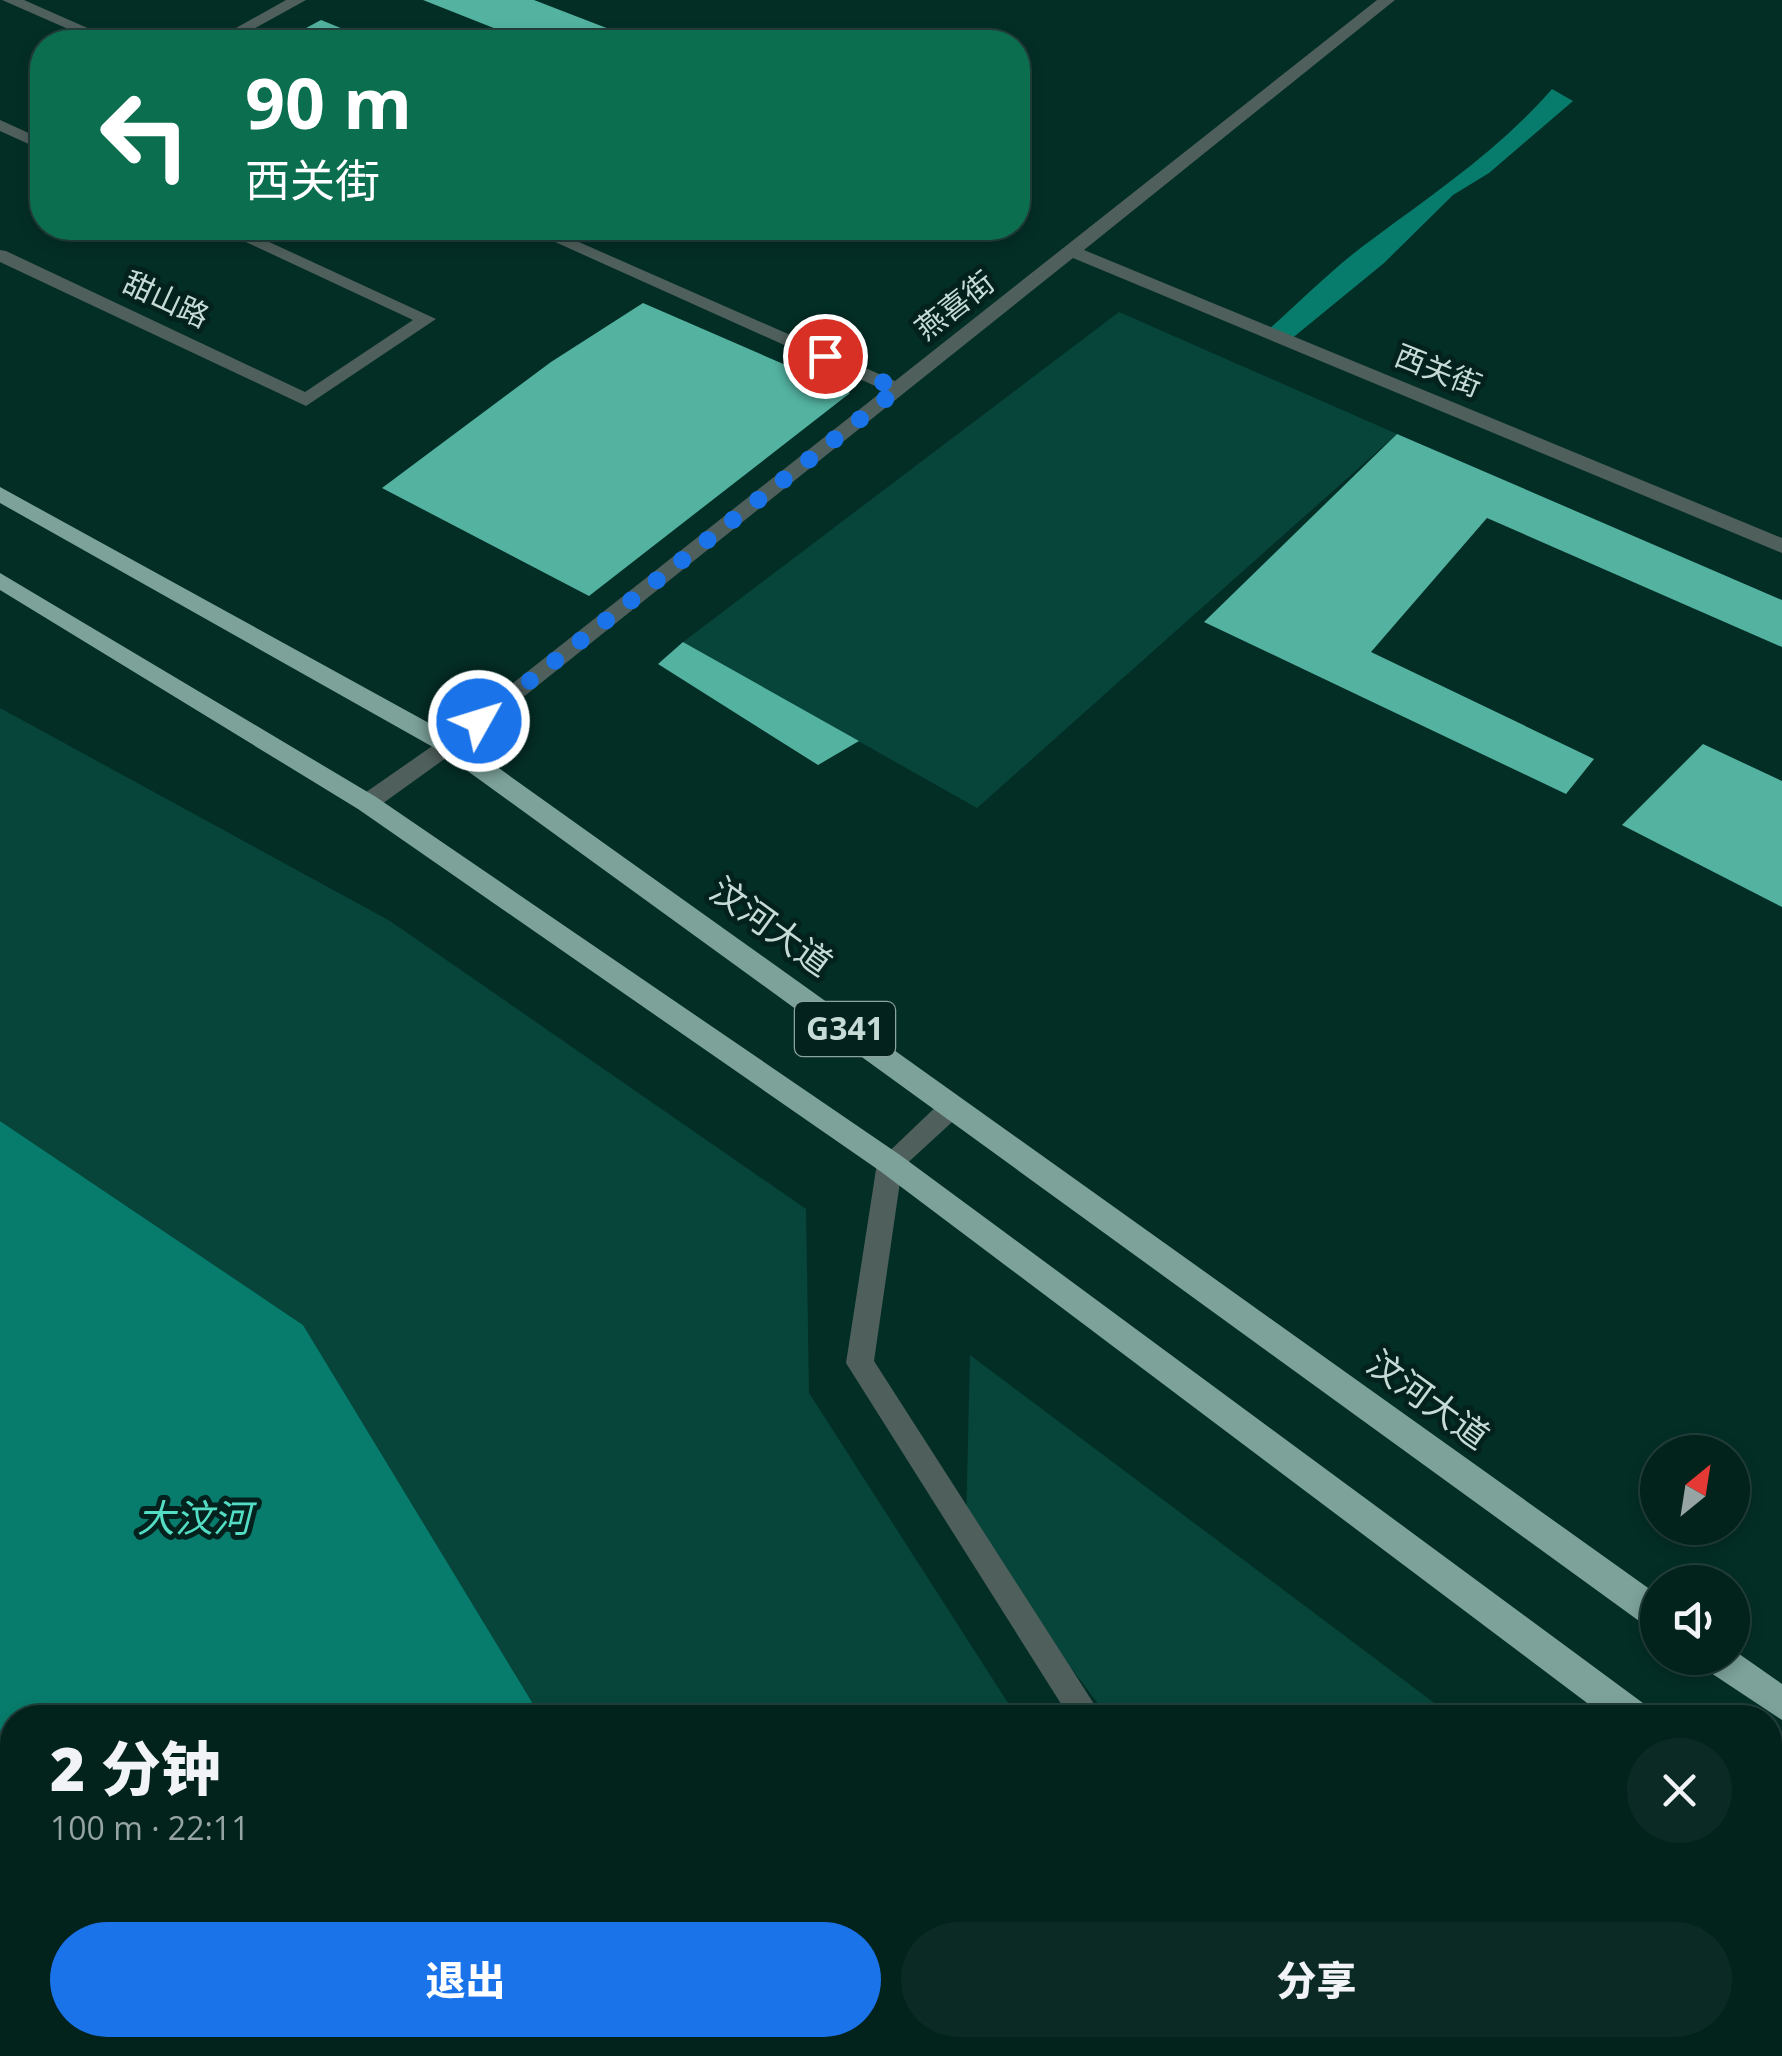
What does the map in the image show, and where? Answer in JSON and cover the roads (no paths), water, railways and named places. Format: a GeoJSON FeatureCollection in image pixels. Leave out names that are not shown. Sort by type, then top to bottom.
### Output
{"type":"FeatureCollection","features":[{"type":"Feature","properties":{"kind":"highway","name":"汶河大道"},"geometry":{"type":"LineString","coordinates":[[0,494],[449,745],[1640,1601]]}},
{"type":"Feature","properties":{"kind":"highway","name":"G341"},"geometry":{"type":"LineString","coordinates":[[0,580],[368,803],[890,1163],[1618,1705]]}},
{"type":"Feature","properties":{"kind":"highway"},"geometry":{"type":"LineString","coordinates":[[1741,1675],[1782,1704]]}},
{"type":"Feature","properties":{"kind":"street"},"geometry":{"type":"LineString","coordinates":[[10,0],[82,30]]}},
{"type":"Feature","properties":{"kind":"street"},"geometry":{"type":"LineString","coordinates":[[242,30],[298,0]]}},
{"type":"Feature","properties":{"kind":"street","name":"燕喜街"},"geometry":{"type":"LineString","coordinates":[[368,803],[449,745],[1388,0]]}},
{"type":"Feature","properties":{"kind":"street"},"geometry":{"type":"LineString","coordinates":[[0,125],[30,139]]}},
{"type":"Feature","properties":{"kind":"street"},"geometry":{"type":"LineString","coordinates":[[0,145],[30,144]]}},
{"type":"Feature","properties":{"kind":"street","name":"甜山路"},"geometry":{"type":"LineString","coordinates":[[0,254],[306,400],[427,320],[251,240]]}},
{"type":"Feature","properties":{"kind":"street"},"geometry":{"type":"LineString","coordinates":[[560,240],[898,389]]}},
{"type":"Feature","properties":{"kind":"street","name":"西关街"},"geometry":{"type":"LineString","coordinates":[[1071,251],[1782,546]]}},
{"type":"Feature","properties":{"kind":"street"},"geometry":{"type":"LineString","coordinates":[[952,1106],[890,1163],[860,1362],[1080,1705]]}},
{"type":"Feature","properties":{"kind":"water"},"geometry":{"type":"Polygon","coordinates":[[[1552,89],[1573,101],[1489,173],[1453,195],[1384,263],[1290,340],[1268,330],[1346,259],[1489,150],[1552,89]]]}},
{"type":"Feature","properties":{"kind":"water","name":"大汶河"},"geometry":{"type":"Polygon","coordinates":[[[0,1121],[303,1325],[534,1705],[0,1705],[0,1121]]]}}]}
